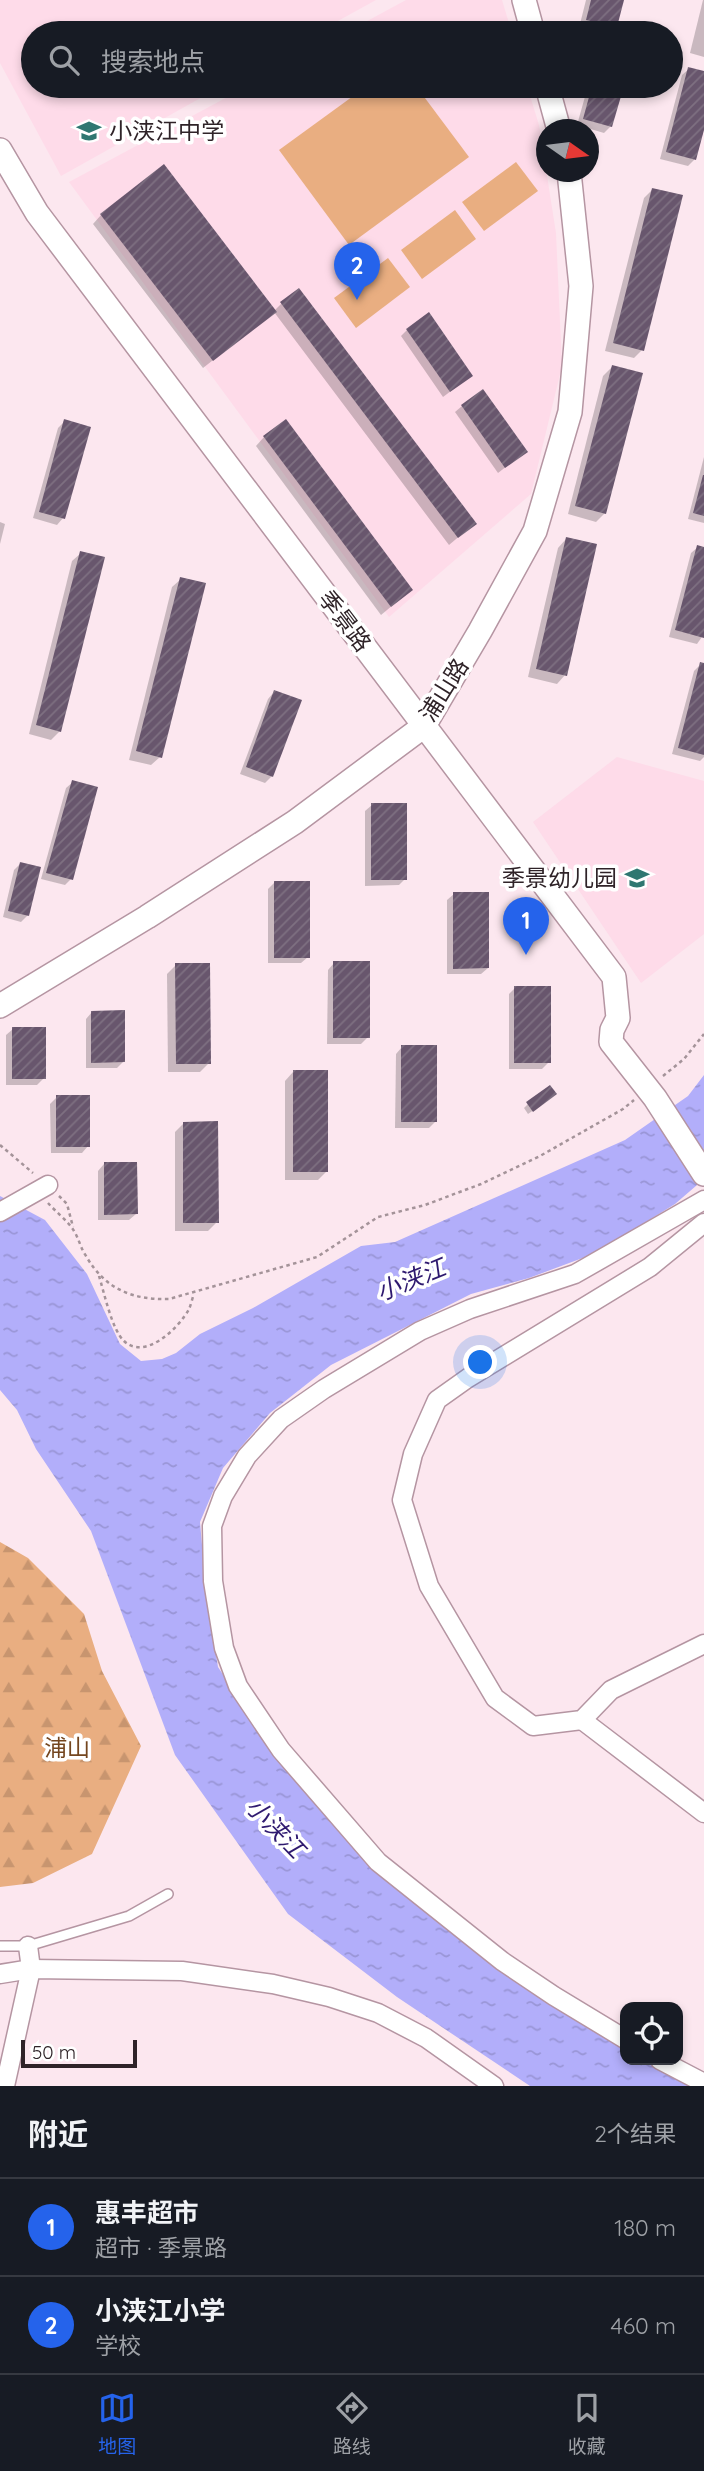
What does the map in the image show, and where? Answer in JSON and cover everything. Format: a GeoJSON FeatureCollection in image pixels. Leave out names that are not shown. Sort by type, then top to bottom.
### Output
{"type":"FeatureCollection","features":[{"type":"Feature","properties":{"kind":"street"},"geometry":{"type":"LineString","coordinates":[[524,0],[530,21]]}},
{"type":"Feature","properties":{"kind":"street"},"geometry":{"type":"LineString","coordinates":[[550,98],[556,119]]}},
{"type":"Feature","properties":{"kind":"street","name":"季景路"},"geometry":{"type":"LineString","coordinates":[[0,150],[37,212],[614,977],[618,1018],[612,1031],[611,1042],[651,1093]]}},
{"type":"Feature","properties":{"kind":"street","name":"浦山路"},"geometry":{"type":"LineString","coordinates":[[0,1006],[147,917],[295,822],[424,726],[535,531],[570,412],[581,286],[570,182]]}},
{"type":"Feature","properties":{"kind":"street"},"geometry":{"type":"LineString","coordinates":[[651,1093],[704,1174]]}},
{"type":"Feature","properties":{"kind":"street"},"geometry":{"type":"LineString","coordinates":[[0,1212],[36,1191]]}},
{"type":"Feature","properties":{"kind":"street"},"geometry":{"type":"LineString","coordinates":[[620,2036],[502,1961],[378,1862],[281,1750],[238,1686],[224,1648],[213,1581],[212,1526],[223,1496],[247,1456],[281,1419],[324,1388],[420,1331],[470,1309],[575,1273],[704,1200]]}},
{"type":"Feature","properties":{"kind":"street"},"geometry":{"type":"LineString","coordinates":[[704,1223],[650,1267],[468,1378],[437,1400],[413,1454],[402,1500],[429,1586],[495,1698],[533,1726],[582,1720],[611,1690],[704,1644]]}},
{"type":"Feature","properties":{"kind":"street"},"geometry":{"type":"LineString","coordinates":[[582,1720],[704,1813]]}},
{"type":"Feature","properties":{"kind":"street"},"geometry":{"type":"LineString","coordinates":[[5,2086],[31,1969],[28,1946]]}},
{"type":"Feature","properties":{"kind":"street"},"geometry":{"type":"LineString","coordinates":[[0,1974],[31,1969],[182,1970],[318,1994],[378,2013],[402,2025],[426,2038],[494,2086]]}},
{"type":"Feature","properties":{"kind":"street"},"geometry":{"type":"LineString","coordinates":[[669,2065],[704,2084]]}},
{"type":"Feature","properties":{"kind":"lane"},"geometry":{"type":"LineString","coordinates":[[0,1946],[28,1946],[129,1916],[168,1894]]}},
{"type":"Feature","properties":{"kind":"path"},"geometry":{"type":"LineString","coordinates":[[99,1276],[117,1289],[146,1300],[169,1299],[317,1257],[378,1217],[425,1205],[481,1184],[540,1156],[651,1093],[704,1034]]}},
{"type":"Feature","properties":{"kind":"path"},"geometry":{"type":"LineString","coordinates":[[0,1145],[36,1191],[74,1230]]}},
{"type":"Feature","properties":{"kind":"path"},"geometry":{"type":"LineString","coordinates":[[36,1191],[67,1204],[74,1230],[85,1255],[99,1276],[116,1327],[124,1341],[138,1348],[153,1344],[169,1332],[190,1308],[194,1293]]}},
{"type":"Feature","properties":{"kind":"shaded area","name":"小浃江中学"},"geometry":{"type":"Polygon","coordinates":[[[0,0],[376,0],[338,21],[21,21],[21,98],[201,98],[61,176],[0,63],[0,0]]]}},
{"type":"Feature","properties":{"kind":"shaded area"},"geometry":{"type":"Polygon","coordinates":[[[406,0],[502,0],[508,21],[367,21],[406,0]]]}},
{"type":"Feature","properties":{"kind":"shaded area"},"geometry":{"type":"Polygon","coordinates":[[[226,98],[531,98],[537,119],[536,182],[548,182],[556,233],[562,366],[531,494],[389,617],[69,182],[226,98]]]}},
{"type":"Feature","properties":{"kind":"shaded area","name":"季景幼儿园"},"geometry":{"type":"Polygon","coordinates":[[[617,757],[704,781],[704,934],[641,983],[533,822],[617,757]]]}},
{"type":"Feature","properties":{"kind":"green space"},"geometry":{"type":"Polygon","coordinates":[[[350,98],[425,98],[469,157],[349,245],[279,150],[350,98]]]}},
{"type":"Feature","properties":{"kind":"green space"},"geometry":{"type":"Polygon","coordinates":[[[516,162],[538,191],[484,231],[462,202],[516,162]]]}},
{"type":"Feature","properties":{"kind":"green space"},"geometry":{"type":"Polygon","coordinates":[[[455,210],[476,239],[422,279],[401,250],[455,210]]]}},
{"type":"Feature","properties":{"kind":"green space"},"geometry":{"type":"Polygon","coordinates":[[[388,258],[410,287],[356,328],[334,298],[388,258]]]}},
{"type":"Feature","properties":{"kind":"green space","name":"浦山"},"geometry":{"type":"Polygon","coordinates":[[[0,1542],[28,1558],[84,1614],[102,1671],[141,1746],[92,1854],[33,1883],[0,1887],[0,1542]]]}},
{"type":"Feature","properties":{"kind":"water","name":"小浃江"},"geometry":{"type":"Polygon","coordinates":[[[704,1075],[704,1179],[675,1204],[596,1253],[529,1278],[471,1294],[331,1365],[270,1413],[223,1468],[200,1522],[206,1591],[218,1667],[278,1758],[374,1867],[620,2043],[620,2065],[656,2065],[694,2086],[530,2086],[397,1997],[288,1914],[175,1755],[91,1531],[36,1449],[17,1410],[0,1390],[0,1196],[45,1220],[87,1274],[120,1344],[141,1361],[162,1359],[176,1353],[200,1334],[253,1308],[361,1246],[395,1242],[625,1140],[688,1096],[704,1075]]]}},
{"type":"Feature","properties":{"kind":"building"},"geometry":{"type":"Polygon","coordinates":[[[591,0],[624,0],[619,21],[586,20],[591,0]]]}},
{"type":"Feature","properties":{"kind":"building"},"geometry":{"type":"Polygon","coordinates":[[[688,67],[704,71],[704,130],[696,160],[666,152],[680,98],[683,98],[688,67]]]}},
{"type":"Feature","properties":{"kind":"building"},"geometry":{"type":"Polygon","coordinates":[[[589,98],[620,98],[612,127],[599,123],[599,119],[583,119],[589,98]]]}},
{"type":"Feature","properties":{"kind":"building"},"geometry":{"type":"Polygon","coordinates":[[[164,164],[277,312],[213,361],[100,214],[164,164]]]}},
{"type":"Feature","properties":{"kind":"building"},"geometry":{"type":"Polygon","coordinates":[[[652,188],[683,195],[644,351],[613,343],[652,188]]]}},
{"type":"Feature","properties":{"kind":"building"},"geometry":{"type":"Polygon","coordinates":[[[299,288],[477,524],[458,538],[280,302],[299,288]]]}},
{"type":"Feature","properties":{"kind":"building"},"geometry":{"type":"Polygon","coordinates":[[[429,312],[473,376],[450,392],[406,329],[429,312]]]}},
{"type":"Feature","properties":{"kind":"building"},"geometry":{"type":"Polygon","coordinates":[[[612,365],[643,373],[606,514],[575,506],[612,365]]]}},
{"type":"Feature","properties":{"kind":"building"},"geometry":{"type":"Polygon","coordinates":[[[483,389],[528,452],[505,468],[461,405],[483,389]]]}},
{"type":"Feature","properties":{"kind":"building"},"geometry":{"type":"Polygon","coordinates":[[[64,419],[91,427],[65,519],[39,512],[64,419]]]}},
{"type":"Feature","properties":{"kind":"building"},"geometry":{"type":"Polygon","coordinates":[[[286,419],[413,590],[391,607],[263,436],[286,419]]]}},
{"type":"Feature","properties":{"kind":"building"},"geometry":{"type":"Polygon","coordinates":[[[704,475],[704,516],[693,513],[704,475]]]}},
{"type":"Feature","properties":{"kind":"building"},"geometry":{"type":"Polygon","coordinates":[[[566,537],[597,544],[567,676],[536,669],[566,537]]]}},
{"type":"Feature","properties":{"kind":"building"},"geometry":{"type":"Polygon","coordinates":[[[697,545],[704,547],[704,638],[675,630],[697,545]]]}},
{"type":"Feature","properties":{"kind":"building"},"geometry":{"type":"Polygon","coordinates":[[[80,551],[105,557],[61,732],[36,725],[80,551]]]}},
{"type":"Feature","properties":{"kind":"building"},"geometry":{"type":"Polygon","coordinates":[[[180,577],[206,583],[162,758],[136,751],[180,577]]]}},
{"type":"Feature","properties":{"kind":"building"},"geometry":{"type":"Polygon","coordinates":[[[700,662],[704,663],[704,755],[678,748],[700,662]]]}},
{"type":"Feature","properties":{"kind":"building"},"geometry":{"type":"Polygon","coordinates":[[[274,690],[302,700],[273,777],[246,767],[274,690]]]}},
{"type":"Feature","properties":{"kind":"building"},"geometry":{"type":"Polygon","coordinates":[[[72,780],[98,787],[73,880],[46,873],[72,780]]]}},
{"type":"Feature","properties":{"kind":"building"},"geometry":{"type":"Polygon","coordinates":[[[371,803],[407,803],[407,880],[371,880],[371,803]]]}},
{"type":"Feature","properties":{"kind":"building"},"geometry":{"type":"Polygon","coordinates":[[[20,862],[41,867],[29,916],[8,911],[20,862]]]}},
{"type":"Feature","properties":{"kind":"building"},"geometry":{"type":"Polygon","coordinates":[[[274,881],[310,881],[310,958],[274,958],[274,881]]]}},
{"type":"Feature","properties":{"kind":"building"},"geometry":{"type":"Polygon","coordinates":[[[453,892],[489,892],[489,968],[453,969],[453,892]]]}},
{"type":"Feature","properties":{"kind":"building"},"geometry":{"type":"Polygon","coordinates":[[[333,961],[370,961],[370,1038],[333,1038],[333,961]]]}},
{"type":"Feature","properties":{"kind":"building"},"geometry":{"type":"Polygon","coordinates":[[[175,963],[210,963],[211,1064],[176,1064],[175,963]]]}},
{"type":"Feature","properties":{"kind":"building"},"geometry":{"type":"Polygon","coordinates":[[[514,986],[551,986],[551,1063],[514,1063],[514,986]]]}},
{"type":"Feature","properties":{"kind":"building"},"geometry":{"type":"Polygon","coordinates":[[[125,1010],[125,1062],[91,1063],[91,1011],[125,1010]]]}},
{"type":"Feature","properties":{"kind":"building"},"geometry":{"type":"Polygon","coordinates":[[[12,1027],[46,1027],[46,1079],[12,1079],[12,1027]]]}},
{"type":"Feature","properties":{"kind":"building"},"geometry":{"type":"Polygon","coordinates":[[[401,1045],[437,1045],[437,1122],[401,1122],[401,1045]]]}},
{"type":"Feature","properties":{"kind":"building"},"geometry":{"type":"Polygon","coordinates":[[[293,1070],[328,1070],[328,1172],[293,1172],[293,1070]]]}},
{"type":"Feature","properties":{"kind":"building"},"geometry":{"type":"Polygon","coordinates":[[[550,1085],[557,1094],[533,1112],[526,1102],[550,1085]]]}},
{"type":"Feature","properties":{"kind":"building"},"geometry":{"type":"Polygon","coordinates":[[[56,1095],[90,1095],[90,1147],[56,1147],[56,1095]]]}},
{"type":"Feature","properties":{"kind":"building"},"geometry":{"type":"Polygon","coordinates":[[[218,1121],[219,1223],[183,1223],[183,1122],[218,1121]]]}},
{"type":"Feature","properties":{"kind":"building"},"geometry":{"type":"Polygon","coordinates":[[[104,1162],[137,1162],[138,1214],[104,1215],[104,1162]]]}},
{"type":"Feature","properties":{"kind":"place","name":"小浃江中学"},"geometry":{"type":"Point","coordinates":[89,131]}},
{"type":"Feature","properties":{"kind":"place","name":"小浃江小学"},"geometry":{"type":"Point","coordinates":[357,300]}},
{"type":"Feature","properties":{"kind":"place","name":"季景幼儿园"},"geometry":{"type":"Point","coordinates":[637,878]}},
{"type":"Feature","properties":{"kind":"place","name":"惠丰超市"},"geometry":{"type":"Point","coordinates":[526,955]}}]}
